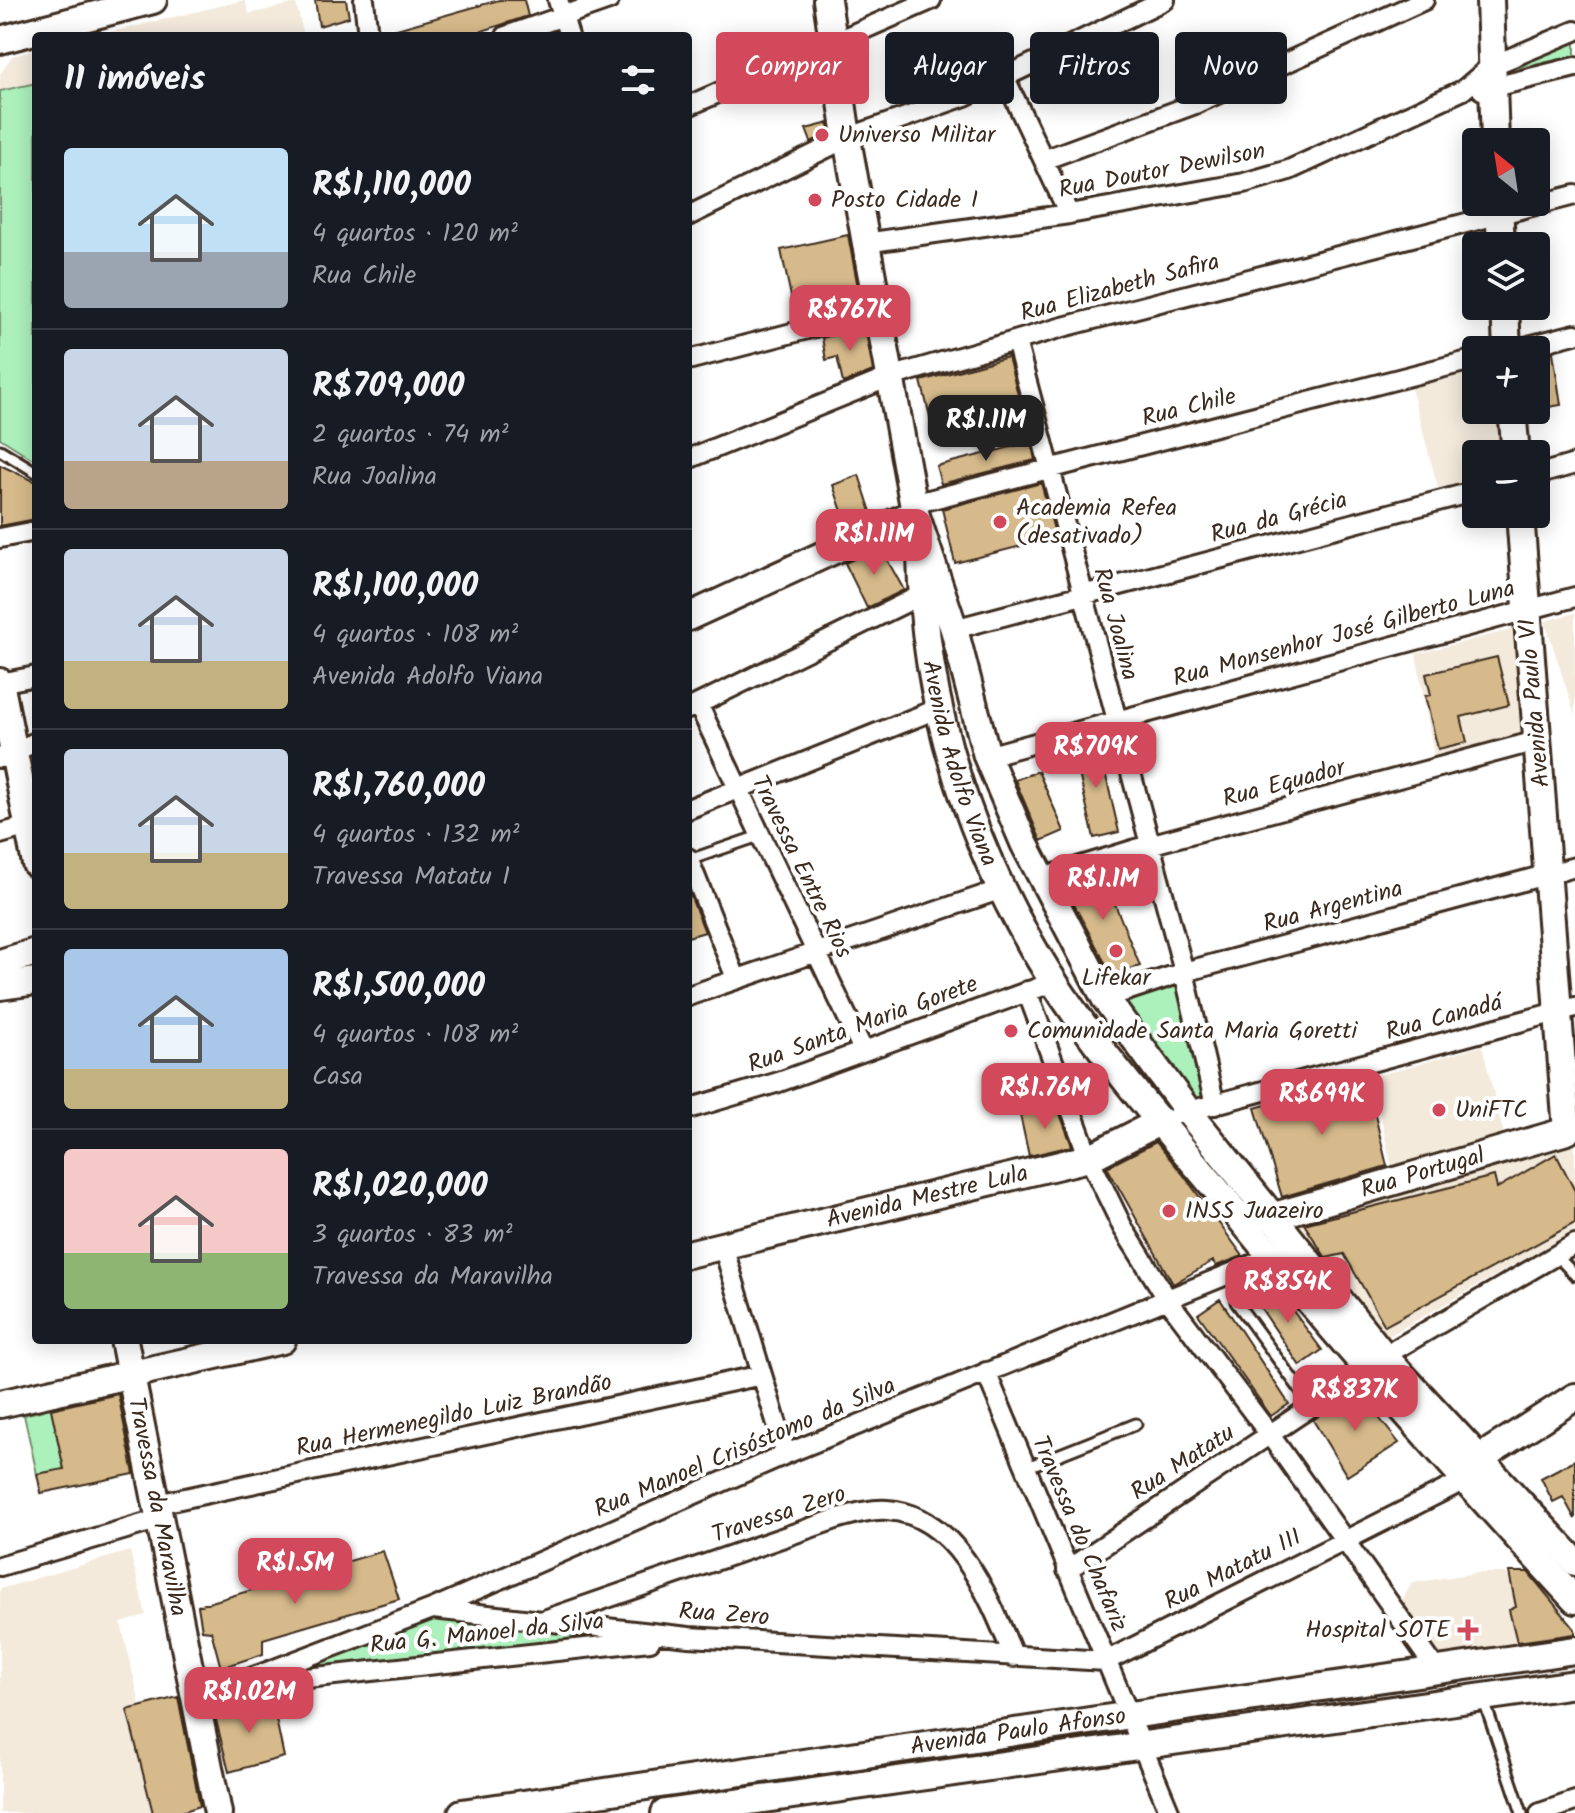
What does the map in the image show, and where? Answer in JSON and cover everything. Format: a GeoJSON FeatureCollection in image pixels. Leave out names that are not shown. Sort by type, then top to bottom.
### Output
{"type":"FeatureCollection","features":[{"type":"Feature","properties":{"kind":"street"},"geometry":{"type":"LineString","coordinates":[[0,40],[153,0]]}},
{"type":"Feature","properties":{"kind":"street"},"geometry":{"type":"LineString","coordinates":[[364,0],[368,32]]}},
{"type":"Feature","properties":{"kind":"street"},"geometry":{"type":"LineString","coordinates":[[514,32],[560,8],[609,0]]}},
{"type":"Feature","properties":{"kind":"street","name":"Avenida Adolfo Viana"},"geometry":{"type":"LineString","coordinates":[[827,0],[831,32]]}},
{"type":"Feature","properties":{"kind":"street"},"geometry":{"type":"LineString","coordinates":[[859,32],[931,0]]}},
{"type":"Feature","properties":{"kind":"street"},"geometry":{"type":"LineString","coordinates":[[1014,74],[1165,0]]}},
{"type":"Feature","properties":{"kind":"street"},"geometry":{"type":"LineString","coordinates":[[1046,159],[1195,104],[1424,0]]}},
{"type":"Feature","properties":{"kind":"street"},"geometry":{"type":"LineString","coordinates":[[1490,0],[1494,128]]}},
{"type":"Feature","properties":{"kind":"street"},"geometry":{"type":"LineString","coordinates":[[560,8],[568,32]]}},
{"type":"Feature","properties":{"kind":"street"},"geometry":{"type":"LineString","coordinates":[[1491,78],[1575,31]]}},
{"type":"Feature","properties":{"kind":"street"},"geometry":{"type":"LineString","coordinates":[[0,54],[32,34]]}},
{"type":"Feature","properties":{"kind":"street"},"geometry":{"type":"LineString","coordinates":[[1491,78],[1575,67]]}},
{"type":"Feature","properties":{"kind":"street","name":"Rua Doutor Dewilson"},"geometry":{"type":"LineString","coordinates":[[865,243],[1069,214],[1244,183],[1289,170],[1491,78]]}},
{"type":"Feature","properties":{"kind":"street"},"geometry":{"type":"LineString","coordinates":[[692,104],[716,94]]}},
{"type":"Feature","properties":{"kind":"street"},"geometry":{"type":"LineString","coordinates":[[1014,96],[1069,214]]}},
{"type":"Feature","properties":{"kind":"street","name":"Avenida Adolfo Viana"},"geometry":{"type":"LineString","coordinates":[[842,104],[916,517],[921,595],[936,699],[969,817],[1002,889],[1054,982],[1116,1069],[1271,1257],[1375,1363],[1480,1458],[1575,1562]]}},
{"type":"Feature","properties":{"kind":"street"},"geometry":{"type":"LineString","coordinates":[[692,214],[847,138],[937,104]]}},
{"type":"Feature","properties":{"kind":"street","name":"Rua Elizabeth Safira"},"geometry":{"type":"LineString","coordinates":[[1550,199],[1575,195]]}},
{"type":"Feature","properties":{"kind":"street","name":"Rua Elizabeth Safira"},"geometry":{"type":"LineString","coordinates":[[692,457],[890,377],[1470,216]]}},
{"type":"Feature","properties":{"kind":"street"},"geometry":{"type":"LineString","coordinates":[[692,359],[877,311]]}},
{"type":"Feature","properties":{"kind":"street"},"geometry":{"type":"LineString","coordinates":[[1550,340],[1575,334]]}},
{"type":"Feature","properties":{"kind":"street","name":"Rua Joalina"},"geometry":{"type":"LineString","coordinates":[[1016,341],[1184,972],[1215,1105]]}},
{"type":"Feature","properties":{"kind":"street","name":"Rua Chile"},"geometry":{"type":"LineString","coordinates":[[916,517],[1050,469],[1462,363]]}},
{"type":"Feature","properties":{"kind":"street"},"geometry":{"type":"LineString","coordinates":[[1550,471],[1575,464]]}},
{"type":"Feature","properties":{"kind":"street","name":"Rua da Grécia"},"geometry":{"type":"LineString","coordinates":[[954,629],[1462,495]]}},
{"type":"Feature","properties":{"kind":"street"},"geometry":{"type":"LineString","coordinates":[[692,615],[916,517]]}},
{"type":"Feature","properties":{"kind":"street","name":"Avenida Adolfo Viana"},"geometry":{"type":"LineString","coordinates":[[916,517],[954,629],[987,756],[1042,878],[1105,998],[1465,1480],[1575,1600]]}},
{"type":"Feature","properties":{"kind":"street","name":"Avenida Paulo VI"},"geometry":{"type":"LineString","coordinates":[[1521,528],[1540,740],[1548,874],[1566,1010],[1571,1130]]}},
{"type":"Feature","properties":{"kind":"street"},"geometry":{"type":"LineString","coordinates":[[0,538],[32,532]]}},
{"type":"Feature","properties":{"kind":"street"},"geometry":{"type":"LineString","coordinates":[[693,706],[921,595]]}},
{"type":"Feature","properties":{"kind":"street","name":"Rua Monsenhor José Gilberto Luna"},"geometry":{"type":"LineString","coordinates":[[987,756],[1575,597]]}},
{"type":"Feature","properties":{"kind":"street"},"geometry":{"type":"LineString","coordinates":[[0,834],[32,825],[0,682],[32,677]]}},
{"type":"Feature","properties":{"kind":"street"},"geometry":{"type":"LineString","coordinates":[[692,807],[936,699],[951,678],[962,681],[970,691]]}},
{"type":"Feature","properties":{"kind":"street","name":"Travessa Entre Rios"},"geometry":{"type":"LineString","coordinates":[[693,706],[816,949],[863,1050]]}},
{"type":"Feature","properties":{"kind":"street","name":"Rua Equador"},"geometry":{"type":"LineString","coordinates":[[1042,878],[1149,845],[1540,740]]}},
{"type":"Feature","properties":{"kind":"street","name":"Rua Argentina"},"geometry":{"type":"LineString","coordinates":[[1105,998],[1184,972],[1575,867]]}},
{"type":"Feature","properties":{"kind":"street"},"geometry":{"type":"LineString","coordinates":[[692,869],[736,978]]}},
{"type":"Feature","properties":{"kind":"street"},"geometry":{"type":"LineString","coordinates":[[692,994],[816,949],[1002,889]]}},
{"type":"Feature","properties":{"kind":"street"},"geometry":{"type":"LineString","coordinates":[[1030,942],[1039,947],[1053,943],[1061,936],[1065,921]]}},
{"type":"Feature","properties":{"kind":"street"},"geometry":{"type":"LineString","coordinates":[[0,963],[32,953]]}},
{"type":"Feature","properties":{"kind":"street"},"geometry":{"type":"LineString","coordinates":[[0,986],[32,982]]}},
{"type":"Feature","properties":{"kind":"street","name":"Rua Santa Maria Gorete"},"geometry":{"type":"LineString","coordinates":[[692,1108],[779,1082],[1054,982]]}},
{"type":"Feature","properties":{"kind":"street"},"geometry":{"type":"LineString","coordinates":[[1027,991],[1089,1158],[1123,1228],[1168,1300],[1270,1435],[1436,1669]]}},
{"type":"Feature","properties":{"kind":"street","name":"Rua Canadá"},"geometry":{"type":"LineString","coordinates":[[1161,1121],[1187,1110],[1566,1010]]}},
{"type":"Feature","properties":{"kind":"street","name":"Avenida Mestre Lula"},"geometry":{"type":"LineString","coordinates":[[692,1253],[1089,1158],[1161,1121]]}},
{"type":"Feature","properties":{"kind":"street","name":"Rua Portugal"},"geometry":{"type":"LineString","coordinates":[[1271,1217],[1571,1130]]}},
{"type":"Feature","properties":{"kind":"street","name":"Rua Matatu"},"geometry":{"type":"LineString","coordinates":[[1067,1570],[1375,1363],[1575,1244]]}},
{"type":"Feature","properties":{"kind":"street"},"geometry":{"type":"LineString","coordinates":[[723,1246],[786,1454]]}},
{"type":"Feature","properties":{"kind":"street","name":"Rua Manoel Crisóstomo da Silva"},"geometry":{"type":"LineString","coordinates":[[238,1683],[432,1609],[786,1454],[1271,1257]]}},
{"type":"Feature","properties":{"kind":"street","name":"Travessa da Maravilha"},"geometry":{"type":"LineString","coordinates":[[125,1344],[218,1813]]}},
{"type":"Feature","properties":{"kind":"street"},"geometry":{"type":"LineString","coordinates":[[0,1404],[222,1347],[248,1344]]}},
{"type":"Feature","properties":{"kind":"street","name":"Travessa do Chafariz"},"geometry":{"type":"LineString","coordinates":[[986,1372],[1143,1747]]}},
{"type":"Feature","properties":{"kind":"street","name":"Rua Hermenegildo Luiz Brandão"},"geometry":{"type":"LineString","coordinates":[[0,1566],[158,1512],[762,1375]]}},
{"type":"Feature","properties":{"kind":"street"},"geometry":{"type":"LineString","coordinates":[[1480,1458],[1575,1397]]}},
{"type":"Feature","properties":{"kind":"street","name":"Rua Matatu III"},"geometry":{"type":"LineString","coordinates":[[1014,1657],[1106,1661],[1465,1480]]}},
{"type":"Feature","properties":{"kind":"street","name":"Travessa Zero"},"geometry":{"type":"LineString","coordinates":[[540,1622],[839,1518],[887,1510],[907,1513],[935,1529],[959,1553],[988,1596],[1014,1657]]}},
{"type":"Feature","properties":{"kind":"street","name":"Rua Zero"},"geometry":{"type":"LineString","coordinates":[[432,1609],[689,1637],[1014,1657]]}},
{"type":"Feature","properties":{"kind":"street","name":"Rua G. Manoel da Silva"},"geometry":{"type":"LineString","coordinates":[[195,1690],[689,1637]]}},
{"type":"Feature","properties":{"kind":"street","name":"Avenida Paulo Afonso"},"geometry":{"type":"LineString","coordinates":[[462,1813],[1575,1650]]}},
{"type":"Feature","properties":{"kind":"street","name":"Avenida Paulo Afonso"},"geometry":{"type":"LineString","coordinates":[[665,1813],[1575,1684]]}},
{"type":"Feature","properties":{"kind":"street"},"geometry":{"type":"LineString","coordinates":[[1143,1747],[1170,1813]]}},
{"type":"Feature","properties":{"kind":"street"},"geometry":{"type":"LineString","coordinates":[[1540,1813],[1575,1801]]}},
{"type":"Feature","properties":{"kind":"lane"},"geometry":{"type":"LineString","coordinates":[[0,450],[32,470]]}},
{"type":"Feature","properties":{"kind":"lane"},"geometry":{"type":"LineString","coordinates":[[692,858],[759,836]]}},
{"type":"Feature","properties":{"kind":"lane"},"geometry":{"type":"LineString","coordinates":[[1556,1255],[1575,1275]]}},
{"type":"Feature","properties":{"kind":"lane"},"geometry":{"type":"LineString","coordinates":[[1241,1270],[1255,1289],[1236,1302],[1312,1406]]}},
{"type":"Feature","properties":{"kind":"lane"},"geometry":{"type":"LineString","coordinates":[[1025,1468],[1136,1424]]}},
{"type":"Feature","properties":{"kind":"lane"},"geometry":{"type":"LineString","coordinates":[[1483,1697],[1522,1813]]}},
{"type":"Feature","properties":{"kind":"shaded area"},"geometry":{"type":"Polygon","coordinates":[[[245,0],[249,14],[296,3],[303,32],[111,32],[245,0]]]}},
{"type":"Feature","properties":{"kind":"shaded area"},"geometry":{"type":"Polygon","coordinates":[[[32,51],[32,84],[0,91],[0,74],[12,56],[32,51]]]}},
{"type":"Feature","properties":{"kind":"shaded area"},"geometry":{"type":"Polygon","coordinates":[[[1462,375],[1462,424],[1502,424],[1502,440],[1462,440],[1462,482],[1438,488],[1411,388],[1462,375]]]}},
{"type":"Feature","properties":{"kind":"shaded area"},"geometry":{"type":"Polygon","coordinates":[[[1575,613],[1575,716],[1545,621],[1575,613]]]}},
{"type":"Feature","properties":{"kind":"shaded area"},"geometry":{"type":"Polygon","coordinates":[[[1518,628],[1528,732],[1434,756],[1416,654],[1518,628]]]}},
{"type":"Feature","properties":{"kind":"shaded area","name":"UniFTC"},"geometry":{"type":"Polygon","coordinates":[[[1482,1046],[1506,1143],[1393,1173],[1372,1077],[1482,1046]]]}},
{"type":"Feature","properties":{"kind":"shaded area"},"geometry":{"type":"Polygon","coordinates":[[[1575,1143],[1575,1230],[1380,1341],[1285,1220],[1575,1143]]]}},
{"type":"Feature","properties":{"kind":"shaded area"},"geometry":{"type":"Polygon","coordinates":[[[130,1551],[146,1615],[121,1623],[140,1704],[127,1710],[153,1813],[0,1813],[0,1589],[130,1551]]]}},
{"type":"Feature","properties":{"kind":"shaded area","name":"Hospital SOTE"},"geometry":{"type":"Polygon","coordinates":[[[1475,1573],[1506,1573],[1511,1581],[1516,1607],[1509,1611],[1519,1650],[1438,1656],[1402,1600],[1412,1583],[1475,1573]]]}},
{"type":"Feature","properties":{"kind":"green space"},"geometry":{"type":"Polygon","coordinates":[[[1575,36],[1575,56],[1518,68],[1520,63],[1575,36]]]}},
{"type":"Feature","properties":{"kind":"green space"},"geometry":{"type":"Polygon","coordinates":[[[32,84],[32,458],[0,438],[0,91],[32,84]]]}},
{"type":"Feature","properties":{"kind":"green space"},"geometry":{"type":"Polygon","coordinates":[[[1176,984],[1205,1094],[1194,1102],[1177,1082],[1175,1067],[1116,998],[1176,984]]]}},
{"type":"Feature","properties":{"kind":"green space"},"geometry":{"type":"Polygon","coordinates":[[[51,1408],[64,1469],[37,1474],[24,1415],[51,1408]]]}},
{"type":"Feature","properties":{"kind":"green space"},"geometry":{"type":"Polygon","coordinates":[[[453,1617],[623,1636],[286,1671],[391,1626],[453,1617]]]}},
{"type":"Feature","properties":{"kind":"building"},"geometry":{"type":"Polygon","coordinates":[[[315,0],[346,0],[349,17],[319,26],[315,0]]]}},
{"type":"Feature","properties":{"kind":"building"},"geometry":{"type":"Polygon","coordinates":[[[499,0],[524,0],[528,16],[479,32],[386,32],[499,0]]]}},
{"type":"Feature","properties":{"kind":"building"},"geometry":{"type":"Polygon","coordinates":[[[829,123],[830,133],[811,142],[806,129],[829,123]]]}},
{"type":"Feature","properties":{"kind":"building"},"geometry":{"type":"Polygon","coordinates":[[[848,235],[861,303],[796,320],[781,250],[848,235]]]}},
{"type":"Feature","properties":{"kind":"building"},"geometry":{"type":"Polygon","coordinates":[[[865,327],[873,371],[843,383],[837,357],[826,360],[822,338],[865,327]]]}},
{"type":"Feature","properties":{"kind":"building"},"geometry":{"type":"Polygon","coordinates":[[[1553,352],[1561,405],[1550,407],[1550,353],[1553,352]]]}},
{"type":"Feature","properties":{"kind":"building"},"geometry":{"type":"Polygon","coordinates":[[[1008,357],[1019,398],[931,421],[921,381],[1008,357]]]}},
{"type":"Feature","properties":{"kind":"building"},"geometry":{"type":"Polygon","coordinates":[[[1031,442],[1035,460],[941,484],[936,466],[1031,442]]]}},
{"type":"Feature","properties":{"kind":"building"},"geometry":{"type":"Polygon","coordinates":[[[0,465],[32,480],[32,520],[0,526],[0,465]]]}},
{"type":"Feature","properties":{"kind":"building"},"geometry":{"type":"Polygon","coordinates":[[[859,475],[872,515],[847,526],[833,485],[859,475]]]}},
{"type":"Feature","properties":{"kind":"building","name":"Academia Refea (desativado)"},"geometry":{"type":"Polygon","coordinates":[[[1041,483],[1056,537],[955,563],[942,509],[1041,483]]]}},
{"type":"Feature","properties":{"kind":"building"},"geometry":{"type":"Polygon","coordinates":[[[880,547],[904,590],[867,608],[845,563],[880,547]]]}},
{"type":"Feature","properties":{"kind":"building"},"geometry":{"type":"Polygon","coordinates":[[[1497,657],[1509,705],[1461,717],[1467,742],[1438,749],[1425,696],[1431,695],[1426,674],[1497,657]]]}},
{"type":"Feature","properties":{"kind":"building"},"geometry":{"type":"Polygon","coordinates":[[[1098,742],[1119,832],[1094,838],[1073,748],[1098,742]]]}},
{"type":"Feature","properties":{"kind":"building"},"geometry":{"type":"Polygon","coordinates":[[[1038,771],[1064,831],[1041,841],[1015,780],[1038,771]]]}},
{"type":"Feature","properties":{"kind":"building"},"geometry":{"type":"Polygon","coordinates":[[[1102,872],[1140,966],[1111,974],[1063,884],[1102,872]]]}},
{"type":"Feature","properties":{"kind":"building"},"geometry":{"type":"Polygon","coordinates":[[[692,900],[705,932],[692,936],[692,900]]]}},
{"type":"Feature","properties":{"kind":"building"},"geometry":{"type":"Polygon","coordinates":[[[1366,1077],[1387,1166],[1282,1197],[1255,1108],[1366,1077]]]}},
{"type":"Feature","properties":{"kind":"building"},"geometry":{"type":"Polygon","coordinates":[[[1057,1106],[1072,1146],[1029,1156],[1020,1115],[1057,1106]]]}},
{"type":"Feature","properties":{"kind":"building","name":"INSS Juazeiro"},"geometry":{"type":"Polygon","coordinates":[[[1156,1142],[1243,1256],[1216,1266],[1213,1261],[1173,1284],[1107,1167],[1156,1142]]]}},
{"type":"Feature","properties":{"kind":"building"},"geometry":{"type":"Polygon","coordinates":[[[1556,1154],[1575,1191],[1575,1223],[1385,1326],[1344,1254],[1326,1258],[1304,1224],[1494,1176],[1497,1188],[1556,1154]]]}},
{"type":"Feature","properties":{"kind":"building"},"geometry":{"type":"Polygon","coordinates":[[[1273,1284],[1322,1350],[1300,1366],[1254,1298],[1273,1284]]]}},
{"type":"Feature","properties":{"kind":"building"},"geometry":{"type":"Polygon","coordinates":[[[1220,1299],[1289,1404],[1271,1416],[1198,1314],[1220,1299]]]}},
{"type":"Feature","properties":{"kind":"building"},"geometry":{"type":"Polygon","coordinates":[[[1357,1390],[1399,1443],[1347,1476],[1313,1420],[1357,1390]]]}},
{"type":"Feature","properties":{"kind":"building"},"geometry":{"type":"Polygon","coordinates":[[[118,1394],[134,1474],[41,1493],[37,1474],[64,1469],[51,1409],[118,1394]]]}},
{"type":"Feature","properties":{"kind":"building"},"geometry":{"type":"Polygon","coordinates":[[[1575,1460],[1575,1519],[1563,1497],[1553,1502],[1541,1478],[1575,1460]]]}},
{"type":"Feature","properties":{"kind":"building"},"geometry":{"type":"Polygon","coordinates":[[[383,1551],[399,1599],[263,1639],[263,1654],[221,1668],[211,1631],[202,1630],[198,1606],[383,1551]]]}},
{"type":"Feature","properties":{"kind":"building"},"geometry":{"type":"Polygon","coordinates":[[[1509,1572],[1528,1572],[1575,1629],[1575,1634],[1517,1642],[1509,1610],[1516,1607],[1509,1572]]]}},
{"type":"Feature","properties":{"kind":"building"},"geometry":{"type":"Polygon","coordinates":[[[178,1697],[200,1806],[178,1813],[153,1813],[127,1710],[178,1697]]]}},
{"type":"Feature","properties":{"kind":"building"},"geometry":{"type":"Polygon","coordinates":[[[272,1700],[284,1757],[229,1772],[214,1712],[272,1700]]]}},
{"type":"Feature","properties":{"kind":"place","name":"Universo Militar"},"geometry":{"type":"Point","coordinates":[822,135]}},
{"type":"Feature","properties":{"kind":"place","name":"Posto Cidade I"},"geometry":{"type":"Point","coordinates":[815,200]}},
{"type":"Feature","properties":{"kind":"place","name":"Academia Refea (desativado)"},"geometry":{"type":"Point","coordinates":[1000,522]}},
{"type":"Feature","properties":{"kind":"place","name":"Lifekar"},"geometry":{"type":"Point","coordinates":[1116,951]}},
{"type":"Feature","properties":{"kind":"place","name":"Comunidade Santa Maria Goretti"},"geometry":{"type":"Point","coordinates":[1011,1031]}},
{"type":"Feature","properties":{"kind":"place","name":"UniFTC"},"geometry":{"type":"Point","coordinates":[1439,1110]}},
{"type":"Feature","properties":{"kind":"place","name":"INSS Juazeiro"},"geometry":{"type":"Point","coordinates":[1169,1211]}},
{"type":"Feature","properties":{"kind":"place","name":"Hospital SOTE"},"geometry":{"type":"Point","coordinates":[1468,1630]}}]}
